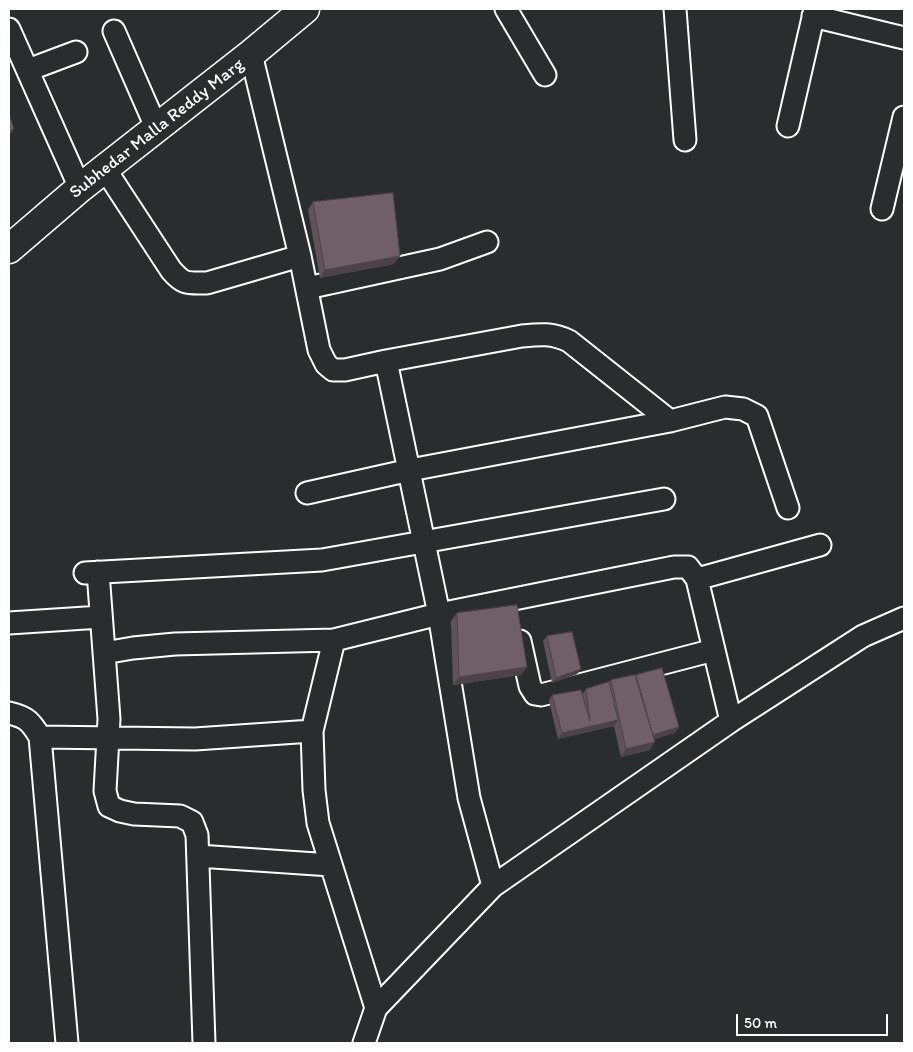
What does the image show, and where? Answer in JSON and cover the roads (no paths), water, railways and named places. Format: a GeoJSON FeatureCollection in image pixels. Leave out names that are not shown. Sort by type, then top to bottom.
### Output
{"type":"FeatureCollection","features":[{"type":"Feature","properties":{"kind":"main road","name":"Subhedar Malla Reddy Marg"},"geometry":{"type":"LineString","coordinates":[[9,249],[80,188],[251,54],[305,9]]}},
{"type":"Feature","properties":{"kind":"street"},"geometry":{"type":"LineString","coordinates":[[506,9],[545,75]]}},
{"type":"Feature","properties":{"kind":"street"},"geometry":{"type":"LineString","coordinates":[[675,9],[685,140]]}},
{"type":"Feature","properties":{"kind":"street"},"geometry":{"type":"LineString","coordinates":[[788,126],[814,12],[904,38]]}},
{"type":"Feature","properties":{"kind":"street"},"geometry":{"type":"LineString","coordinates":[[9,29],[80,188]]}},
{"type":"Feature","properties":{"kind":"street"},"geometry":{"type":"LineString","coordinates":[[114,31],[156,128]]}},
{"type":"Feature","properties":{"kind":"street"},"geometry":{"type":"LineString","coordinates":[[28,70],[76,52]]}},
{"type":"Feature","properties":{"kind":"street"},"geometry":{"type":"LineString","coordinates":[[251,54],[300,256],[319,350],[326,364],[333,370],[345,370],[522,336],[542,334],[558,336],[569,341],[670,421]]}},
{"type":"Feature","properties":{"kind":"street"},"geometry":{"type":"LineString","coordinates":[[882,209],[904,117]]}},
{"type":"Feature","properties":{"kind":"street"},"geometry":{"type":"LineString","coordinates":[[105,169],[170,270],[180,281],[207,283],[300,256]]}},
{"type":"Feature","properties":{"kind":"street"},"geometry":{"type":"LineString","coordinates":[[307,288],[440,259],[486,242]]}},
{"type":"Feature","properties":{"kind":"street"},"geometry":{"type":"LineString","coordinates":[[386,361],[439,614],[469,798],[492,886]]}},
{"type":"Feature","properties":{"kind":"street"},"geometry":{"type":"LineString","coordinates":[[307,493],[410,470],[670,421],[725,407],[743,409],[757,416],[788,508]]}},
{"type":"Feature","properties":{"kind":"street"},"geometry":{"type":"LineString","coordinates":[[204,1043],[197,835],[192,822],[180,816],[134,814],[109,806],[105,791],[109,719],[101,617],[92,572],[322,560],[664,499]]}},
{"type":"Feature","properties":{"kind":"street"},"geometry":{"type":"LineString","coordinates":[[697,579],[820,545]]}},
{"type":"Feature","properties":{"kind":"street"},"geometry":{"type":"LineString","coordinates":[[104,653],[175,644],[334,640],[439,614],[674,567],[688,567],[697,579],[731,721]]}},
{"type":"Feature","properties":{"kind":"street"},"geometry":{"type":"LineString","coordinates":[[511,600],[530,686],[535,694],[541,695],[714,650]]}},
{"type":"Feature","properties":{"kind":"street"},"geometry":{"type":"LineString","coordinates":[[9,623],[101,617]]}},
{"type":"Feature","properties":{"kind":"street"},"geometry":{"type":"LineString","coordinates":[[364,1043],[376,1008],[492,886],[731,721],[863,636],[897,621]]}},
{"type":"Feature","properties":{"kind":"street"},"geometry":{"type":"LineString","coordinates":[[334,640],[312,731],[314,790],[318,823],[376,1008]]}},
{"type":"Feature","properties":{"kind":"street"},"geometry":{"type":"LineString","coordinates":[[9,713],[18,715],[32,723],[40,737],[67,1043]]}},
{"type":"Feature","properties":{"kind":"street"},"geometry":{"type":"LineString","coordinates":[[40,737],[195,739],[312,731]]}},
{"type":"Feature","properties":{"kind":"street"},"geometry":{"type":"LineString","coordinates":[[198,856],[331,865]]}}]}
